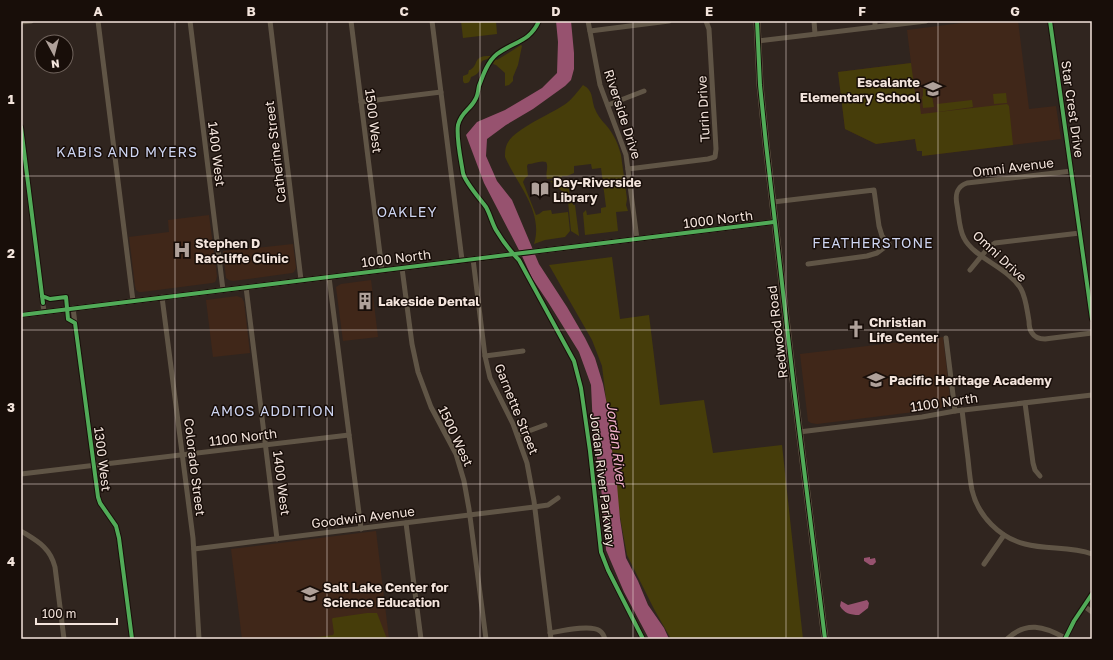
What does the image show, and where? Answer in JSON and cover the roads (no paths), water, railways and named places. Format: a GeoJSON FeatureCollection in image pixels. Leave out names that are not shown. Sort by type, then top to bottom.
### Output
{"type":"FeatureCollection","features":[{"type":"Feature","properties":{"kind":"main road","name":"Redwood Road"},"geometry":{"type":"LineString","coordinates":[[757,21],[763,118],[774,222],[825,639]]}},
{"type":"Feature","properties":{"kind":"street"},"geometry":{"type":"LineString","coordinates":[[21,22],[31,21]]}},
{"type":"Feature","properties":{"kind":"street"},"geometry":{"type":"LineString","coordinates":[[98,21],[133,301]]}},
{"type":"Feature","properties":{"kind":"street","name":"1400 West"},"geometry":{"type":"LineString","coordinates":[[190,21],[223,290]]}},
{"type":"Feature","properties":{"kind":"street","name":"Catherine Street"},"geometry":{"type":"LineString","coordinates":[[270,21],[301,280]]}},
{"type":"Feature","properties":{"kind":"street","name":"1500 West"},"geometry":{"type":"LineString","coordinates":[[351,21],[382,270]]}},
{"type":"Feature","properties":{"kind":"street"},"geometry":{"type":"LineString","coordinates":[[432,21],[462,260]]}},
{"type":"Feature","properties":{"kind":"street","name":"Riverside Drive"},"geometry":{"type":"LineString","coordinates":[[588,21],[599,81],[625,150],[637,239]]}},
{"type":"Feature","properties":{"kind":"street"},"geometry":{"type":"LineString","coordinates":[[590,31],[669,21]]}},
{"type":"Feature","properties":{"kind":"street","name":"Turin Drive"},"geometry":{"type":"LineString","coordinates":[[628,169],[715,157],[716,149],[709,29],[706,21]]}},
{"type":"Feature","properties":{"kind":"street"},"geometry":{"type":"LineString","coordinates":[[814,21],[815,34]]}},
{"type":"Feature","properties":{"kind":"street"},"geometry":{"type":"LineString","coordinates":[[875,21],[875,27]]}},
{"type":"Feature","properties":{"kind":"street"},"geometry":{"type":"LineString","coordinates":[[758,41],[926,21]]}},
{"type":"Feature","properties":{"kind":"street","name":"Star Crest Drive"},"geometry":{"type":"LineString","coordinates":[[1050,21],[1092,319]]}},
{"type":"Feature","properties":{"kind":"street"},"geometry":{"type":"LineString","coordinates":[[608,105],[644,91]]}},
{"type":"Feature","properties":{"kind":"street"},"geometry":{"type":"LineString","coordinates":[[361,102],[441,92]]}},
{"type":"Feature","properties":{"kind":"street"},"geometry":{"type":"LineString","coordinates":[[21,127],[44,312]]}},
{"type":"Feature","properties":{"kind":"street","name":"Omni Avenue"},"geometry":{"type":"LineString","coordinates":[[959,188],[964,184],[970,183],[1072,171]]}},
{"type":"Feature","properties":{"kind":"street","name":"Omni Drive"},"geometry":{"type":"LineString","coordinates":[[959,188],[956,198],[962,233],[967,243],[1020,287],[1026,303],[1030,330],[1032,333],[1036,337],[1045,339],[1092,333]]}},
{"type":"Feature","properties":{"kind":"street"},"geometry":{"type":"LineString","coordinates":[[772,202],[874,190],[879,226],[882,236],[889,244],[877,253],[867,256],[808,264]]}},
{"type":"Feature","properties":{"kind":"street","name":"1000 North"},"geometry":{"type":"LineString","coordinates":[[21,315],[774,222]]}},
{"type":"Feature","properties":{"kind":"street"},"geometry":{"type":"LineString","coordinates":[[970,270],[988,248],[995,244],[1080,233]]}},
{"type":"Feature","properties":{"kind":"street","name":"Garnette Street"},"geometry":{"type":"LineString","coordinates":[[472,259],[485,356],[490,378],[509,414],[518,435],[527,463],[551,639]]}},
{"type":"Feature","properties":{"kind":"street","name":"1500 West"},"geometry":{"type":"LineString","coordinates":[[402,268],[412,344],[418,372],[431,407],[456,454],[464,481],[470,515],[486,639]]}},
{"type":"Feature","properties":{"kind":"street"},"geometry":{"type":"LineString","coordinates":[[329,277],[361,529]]}},
{"type":"Feature","properties":{"kind":"street","name":"1400 West"},"geometry":{"type":"LineString","coordinates":[[246,287],[278,539]]}},
{"type":"Feature","properties":{"kind":"street","name":"Colorado Street"},"geometry":{"type":"LineString","coordinates":[[162,297],[194,549],[199,639]]}},
{"type":"Feature","properties":{"kind":"street","name":"1300 West"},"geometry":{"type":"LineString","coordinates":[[73,308],[98,499],[116,526],[120,538],[132,639]]}},
{"type":"Feature","properties":{"kind":"street"},"geometry":{"type":"LineString","coordinates":[[946,338],[955,411]]}},
{"type":"Feature","properties":{"kind":"street"},"geometry":{"type":"LineString","coordinates":[[485,356],[523,351]]}},
{"type":"Feature","properties":{"kind":"street","name":"1100 North"},"geometry":{"type":"LineString","coordinates":[[799,432],[922,417],[962,410],[1092,395]]}},
{"type":"Feature","properties":{"kind":"street"},"geometry":{"type":"LineString","coordinates":[[1025,403],[1032,463],[1040,476]]}},
{"type":"Feature","properties":{"kind":"street"},"geometry":{"type":"LineString","coordinates":[[962,410],[974,498],[986,519],[1004,535],[1026,545],[1072,549],[1092,554]]}},
{"type":"Feature","properties":{"kind":"street"},"geometry":{"type":"LineString","coordinates":[[518,435],[545,425]]}},
{"type":"Feature","properties":{"kind":"street","name":"1100 North"},"geometry":{"type":"LineString","coordinates":[[21,474],[349,435]]}},
{"type":"Feature","properties":{"kind":"street","name":"Goodwin Avenue"},"geometry":{"type":"LineString","coordinates":[[194,549],[534,507],[548,505],[558,498]]}},
{"type":"Feature","properties":{"kind":"street"},"geometry":{"type":"LineString","coordinates":[[406,523],[421,639]]}},
{"type":"Feature","properties":{"kind":"street"},"geometry":{"type":"LineString","coordinates":[[21,531],[42,544],[53,558],[64,639]]}},
{"type":"Feature","properties":{"kind":"street"},"geometry":{"type":"LineString","coordinates":[[984,564],[1004,535]]}},
{"type":"Feature","properties":{"kind":"street"},"geometry":{"type":"LineString","coordinates":[[1007,639],[1018,631],[1032,627],[1046,629],[1065,638],[1092,594]]}},
{"type":"Feature","properties":{"kind":"street"},"geometry":{"type":"LineString","coordinates":[[1084,606],[1092,612]]}},
{"type":"Feature","properties":{"kind":"street"},"geometry":{"type":"LineString","coordinates":[[550,632],[591,628],[601,632],[605,639]]}},
{"type":"Feature","properties":{"kind":"place","name":"Escalante Elementary School"},"geometry":{"type":"Point","coordinates":[933,89]}},
{"type":"Feature","properties":{"kind":"place","name":"Day-Riverside Library"},"geometry":{"type":"Point","coordinates":[540,189]}},
{"type":"Feature","properties":{"kind":"place","name":"Stephen D Ratcliffe Clinic"},"geometry":{"type":"Point","coordinates":[182,250]}},
{"type":"Feature","properties":{"kind":"place","name":"Lakeside Dental"},"geometry":{"type":"Point","coordinates":[365,301]}},
{"type":"Feature","properties":{"kind":"place","name":"Christian Life Center"},"geometry":{"type":"Point","coordinates":[856,329]}},
{"type":"Feature","properties":{"kind":"place","name":"Pacific Heritage Academy"},"geometry":{"type":"Point","coordinates":[876,380]}},
{"type":"Feature","properties":{"kind":"place","name":"Salt Lake Center for Science Education"},"geometry":{"type":"Point","coordinates":[310,594]}},
{"type":"Feature","properties":{"kind":"district","name":"KABIS AND MYERS"},"geometry":{"type":"Point","coordinates":[127,151]}},
{"type":"Feature","properties":{"kind":"district","name":"OAKLEY"},"geometry":{"type":"Point","coordinates":[407,211]}},
{"type":"Feature","properties":{"kind":"district","name":"FEATHERSTONE"},"geometry":{"type":"Point","coordinates":[873,242]}},
{"type":"Feature","properties":{"kind":"district","name":"AMOS ADDITION"},"geometry":{"type":"Point","coordinates":[273,410]}},
{"type":"Feature","properties":{"kind":"water label","name":"Jordan River"},"geometry":{"type":"Point","coordinates":[617,444]}}]}
